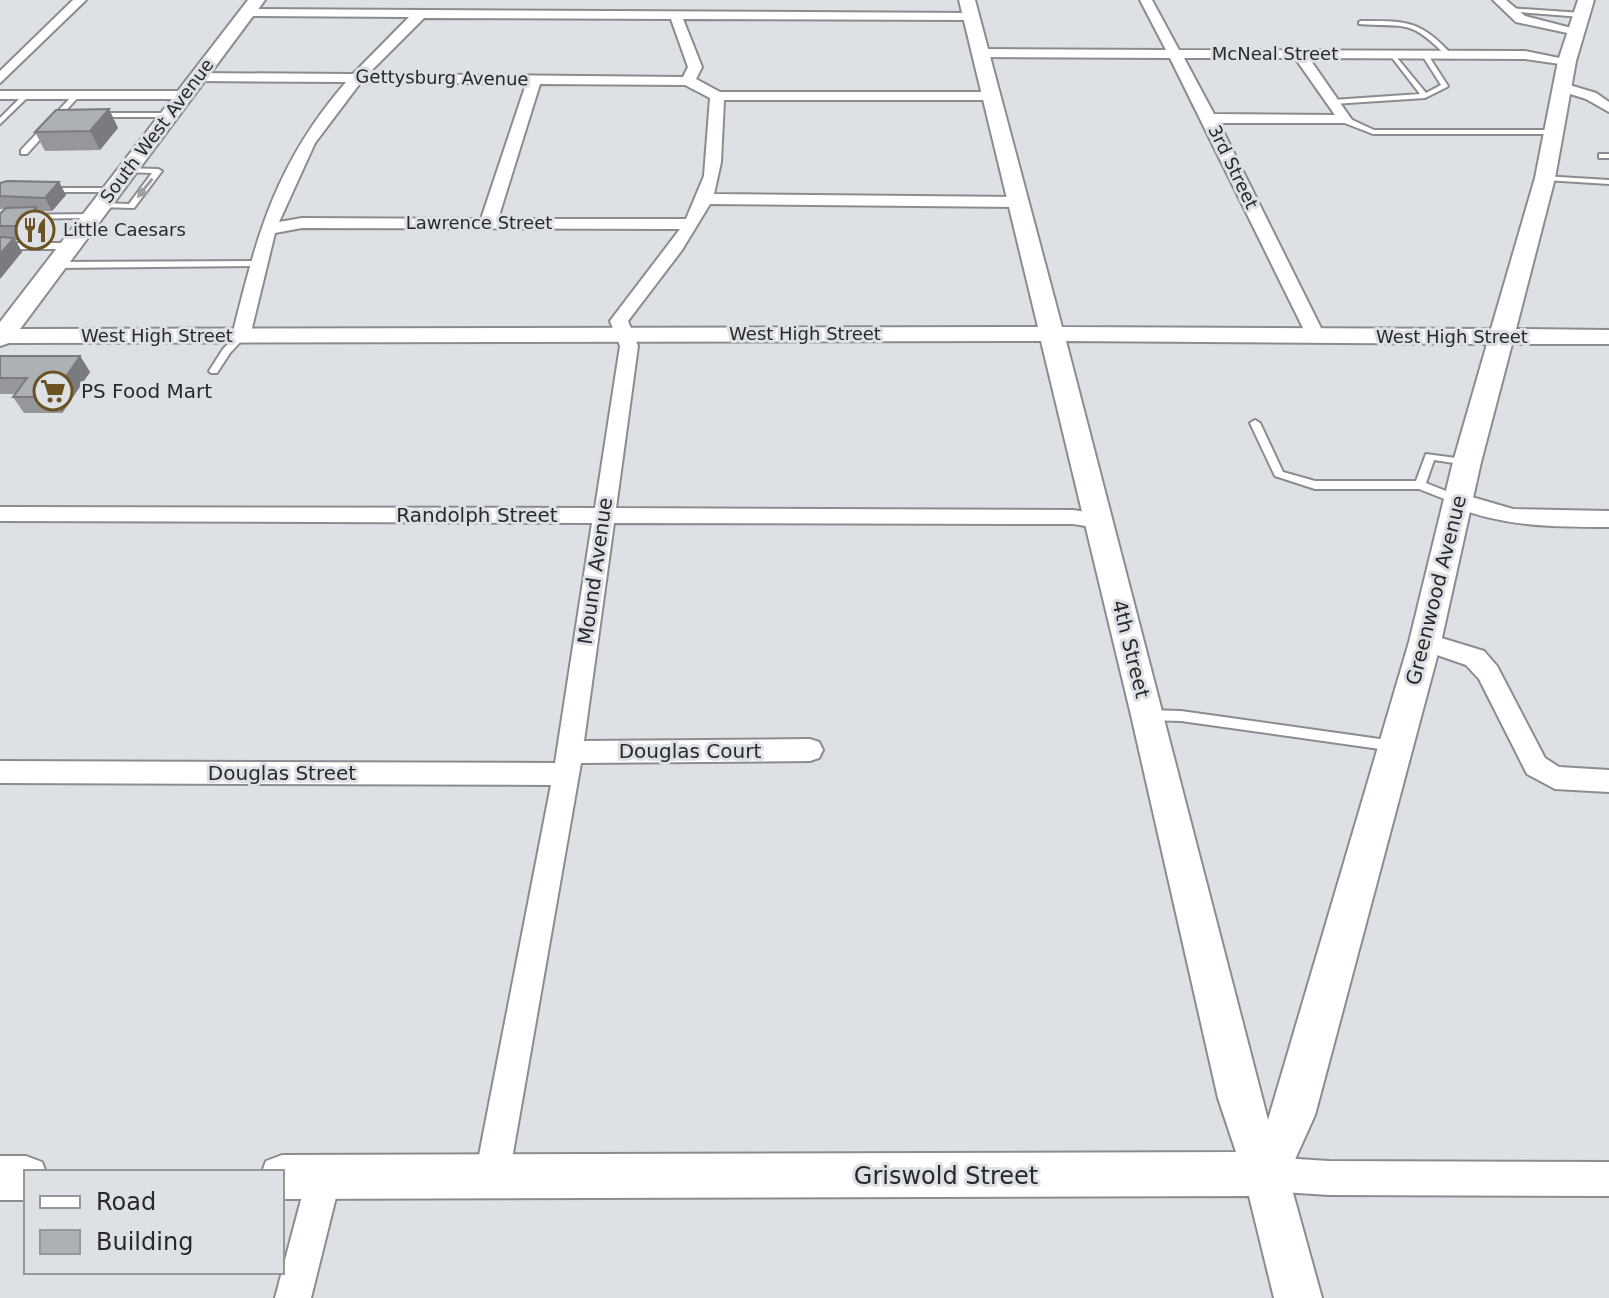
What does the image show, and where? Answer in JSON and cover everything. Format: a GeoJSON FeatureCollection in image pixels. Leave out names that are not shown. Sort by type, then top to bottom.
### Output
{"type":"FeatureCollection","features":[{"type":"Feature","properties":{"kind":"street"},"geometry":{"type":"LineString","coordinates":[[0,79],[80,0]]}},
{"type":"Feature","properties":{"kind":"street","name":"3rd Street"},"geometry":{"type":"LineString","coordinates":[[1146,0],[1209,118],[1316,336]]}},
{"type":"Feature","properties":{"kind":"street"},"geometry":{"type":"LineString","coordinates":[[1503,5],[1530,23],[1582,15]]}},
{"type":"Feature","properties":{"kind":"street"},"geometry":{"type":"LineString","coordinates":[[252,7],[420,14],[610,7],[675,13],[968,8]]}},
{"type":"Feature","properties":{"kind":"street","name":"South West Avenue"},"geometry":{"type":"LineString","coordinates":[[1,337],[182,95],[252,7]]}},
{"type":"Feature","properties":{"kind":"street","name":"4th Street"},"geometry":{"type":"LineString","coordinates":[[968,8],[1020,202],[1148,715],[1239,1098],[1266,1174],[1298,1298]]}},
{"type":"Feature","properties":{"kind":"street"},"geometry":{"type":"LineString","coordinates":[[675,13],[695,67],[688,81],[717,96],[993,96]]}},
{"type":"Feature","properties":{"kind":"street"},"geometry":{"type":"LineString","coordinates":[[241,336],[268,229],[282,191],[354,77],[420,14]]}},
{"type":"Feature","properties":{"kind":"street","name":"Greenwood Avenue"},"geometry":{"type":"LineString","coordinates":[[1266,1174],[1293,1115],[1425,642],[1467,462],[1545,178],[1567,61],[1582,15]]}},
{"type":"Feature","properties":{"kind":"street","name":"McNeal Street"},"geometry":{"type":"LineString","coordinates":[[982,53],[1525,55],[1567,61]]}},
{"type":"Feature","properties":{"kind":"street"},"geometry":{"type":"LineString","coordinates":[[1299,54],[1345,120]]}},
{"type":"Feature","properties":{"kind":"street","name":"Gettysburg Avenue"},"geometry":{"type":"LineString","coordinates":[[197,77],[688,81]]}},
{"type":"Feature","properties":{"kind":"street"},"geometry":{"type":"LineString","coordinates":[[488,223],[534,80]]}},
{"type":"Feature","properties":{"kind":"street"},"geometry":{"type":"LineString","coordinates":[[1563,87],[1591,96],[1609,108]]}},
{"type":"Feature","properties":{"kind":"street"},"geometry":{"type":"LineString","coordinates":[[0,95],[182,95]]}},
{"type":"Feature","properties":{"kind":"street","name":"Mound Avenue"},"geometry":{"type":"LineString","coordinates":[[492,1176],[567,763],[629,346],[619,321],[690,224],[704,199],[709,181],[717,96]]}},
{"type":"Feature","properties":{"kind":"street"},"geometry":{"type":"LineString","coordinates":[[1209,118],[1345,120]]}},
{"type":"Feature","properties":{"kind":"street"},"geometry":{"type":"LineString","coordinates":[[704,199],[1020,202]]}},
{"type":"Feature","properties":{"kind":"street","name":"Lawrence Street"},"geometry":{"type":"LineString","coordinates":[[268,229],[302,223],[690,224]]}},
{"type":"Feature","properties":{"kind":"street","name":"West High Street"},"geometry":{"type":"LineString","coordinates":[[1,337],[1052,334],[1609,337]]}},
{"type":"Feature","properties":{"kind":"street"},"geometry":{"type":"LineString","coordinates":[[1458,500],[1484,513],[1520,519],[1609,519]]}},
{"type":"Feature","properties":{"kind":"street","name":"Randolph Street"},"geometry":{"type":"LineString","coordinates":[[0,514],[1058,517],[1098,520]]}},
{"type":"Feature","properties":{"kind":"street"},"geometry":{"type":"LineString","coordinates":[[1425,642],[1475,658],[1488,673],[1536,766],[1555,778],[1609,781]]}},
{"type":"Feature","properties":{"kind":"street","name":"Douglas Court"},"geometry":{"type":"LineString","coordinates":[[567,763],[810,750]]}},
{"type":"Feature","properties":{"kind":"street","name":"Douglas Street"},"geometry":{"type":"LineString","coordinates":[[0,772],[567,763]]}},
{"type":"Feature","properties":{"kind":"street","name":"Griswold Street"},"geometry":{"type":"LineString","coordinates":[[303,1177],[1266,1174],[1329,1178],[1609,1179]]}},
{"type":"Feature","properties":{"kind":"street"},"geometry":{"type":"LineString","coordinates":[[293,1298],[303,1177]]}},
{"type":"Feature","properties":{"kind":"street"},"geometry":{"type":"LineString","coordinates":[[0,1178],[24,1178]]}},
{"type":"Feature","properties":{"kind":"lane"},"geometry":{"type":"LineString","coordinates":[[1361,23],[1410,23],[1420,26],[1449,55]]}},
{"type":"Feature","properties":{"kind":"lane"},"geometry":{"type":"LineString","coordinates":[[1393,55],[1425,96]]}},
{"type":"Feature","properties":{"kind":"lane"},"geometry":{"type":"LineString","coordinates":[[1333,102],[1425,96],[1445,86],[1425,55]]}},
{"type":"Feature","properties":{"kind":"lane"},"geometry":{"type":"LineString","coordinates":[[0,122],[26,95]]}},
{"type":"Feature","properties":{"kind":"lane"},"geometry":{"type":"LineString","coordinates":[[24,152],[76,95]]}},
{"type":"Feature","properties":{"kind":"lane"},"geometry":{"type":"LineString","coordinates":[[58,115],[73,115]]}},
{"type":"Feature","properties":{"kind":"lane"},"geometry":{"type":"LineString","coordinates":[[89,115],[167,115]]}},
{"type":"Feature","properties":{"kind":"lane"},"geometry":{"type":"LineString","coordinates":[[1345,120],[1373,132],[1555,132]]}},
{"type":"Feature","properties":{"kind":"lane"},"geometry":{"type":"LineString","coordinates":[[37,189],[101,204],[131,206],[158,171],[126,170]]}},
{"type":"Feature","properties":{"kind":"lane"},"geometry":{"type":"LineString","coordinates":[[1545,178],[1605,182],[1609,190]]}},
{"type":"Feature","properties":{"kind":"lane"},"geometry":{"type":"LineString","coordinates":[[0,217],[54,217],[101,204]]}},
{"type":"Feature","properties":{"kind":"lane"},"geometry":{"type":"LineString","coordinates":[[0,246],[70,246]]}},
{"type":"Feature","properties":{"kind":"lane"},"geometry":{"type":"LineString","coordinates":[[55,265],[260,264]]}},
{"type":"Feature","properties":{"kind":"lane"},"geometry":{"type":"LineString","coordinates":[[214,371],[226,351],[241,336]]}},
{"type":"Feature","properties":{"kind":"lane"},"geometry":{"type":"LineString","coordinates":[[1255,423],[1279,474],[1300,482],[1315,485],[1420,485],[1458,500]]}},
{"type":"Feature","properties":{"kind":"lane"},"geometry":{"type":"LineString","coordinates":[[1420,485],[1430,456],[1467,462]]}},
{"type":"Feature","properties":{"kind":"lane"},"geometry":{"type":"LineString","coordinates":[[1148,715],[1181,716],[1395,747]]}},
{"type":"Feature","properties":{"kind":"building"},"geometry":{"type":"Polygon","coordinates":[[[109,109],[90,131],[35,132],[56,110],[109,109]]]}},
{"type":"Feature","properties":{"kind":"building"},"geometry":{"type":"Polygon","coordinates":[[[59,182],[45,198],[0,196],[0,183],[59,182]]]}},
{"type":"Feature","properties":{"kind":"building"},"geometry":{"type":"Polygon","coordinates":[[[36,207],[24,226],[0,226],[0,214],[6,208],[36,207]]]}},
{"type":"Feature","properties":{"kind":"building"},"geometry":{"type":"Polygon","coordinates":[[[0,237],[14,238],[0,254],[0,237]]]}},
{"type":"Feature","properties":{"kind":"building"},"geometry":{"type":"Polygon","coordinates":[[[0,356],[80,356],[52,397],[13,397],[27,378],[0,378],[0,356]]]}},
{"type":"Feature","properties":{"kind":"place","name":"Little Caesars"},"geometry":{"type":"Point","coordinates":[35,230]}},
{"type":"Feature","properties":{"kind":"place","name":"PS Food Mart"},"geometry":{"type":"Point","coordinates":[53,391]}}]}
